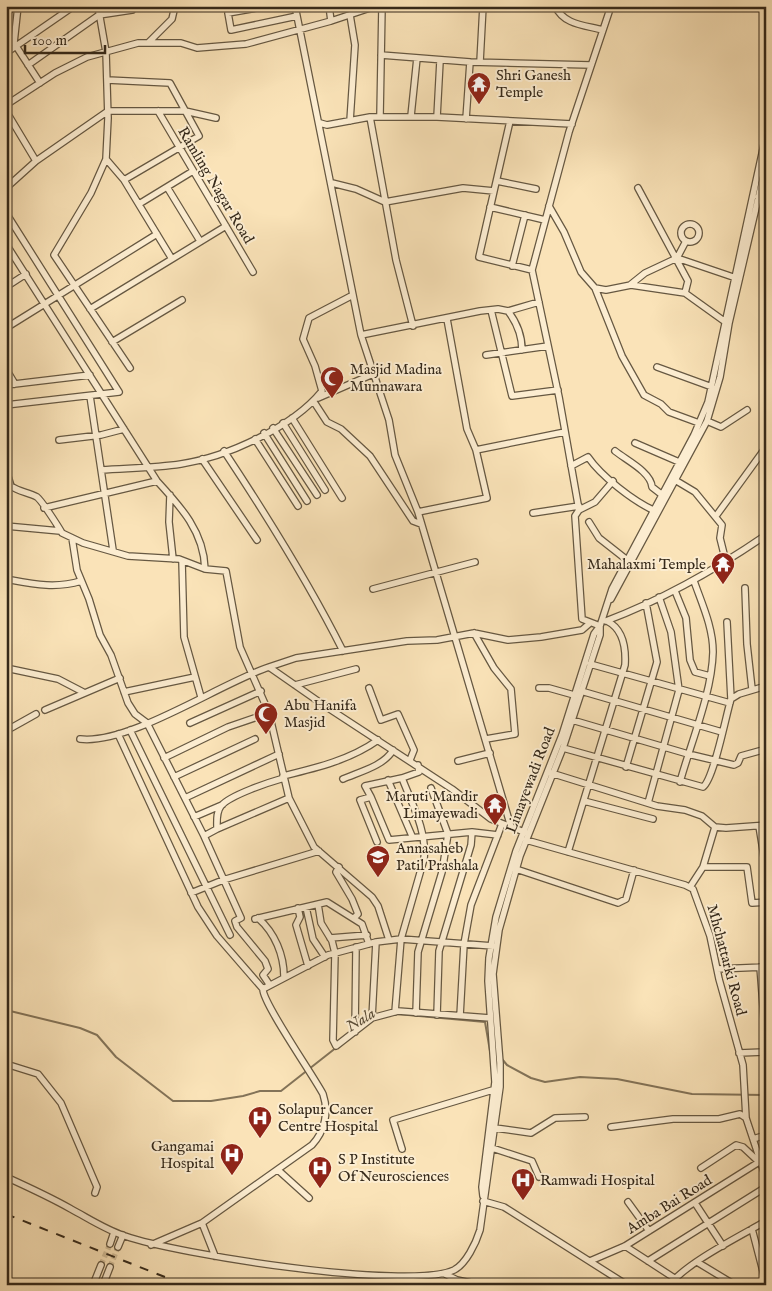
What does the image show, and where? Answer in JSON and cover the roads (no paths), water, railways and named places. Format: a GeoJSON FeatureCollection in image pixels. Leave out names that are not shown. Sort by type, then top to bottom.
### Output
{"type":"FeatureCollection","features":[{"type":"Feature","properties":{"kind":"street"},"geometry":{"type":"LineString","coordinates":[[6,53],[74,6]]}},
{"type":"Feature","properties":{"kind":"street"},"geometry":{"type":"LineString","coordinates":[[98,6],[106,52],[108,111],[106,159],[87,200],[54,255],[130,368]]}},
{"type":"Feature","properties":{"kind":"street"},"geometry":{"type":"LineString","coordinates":[[149,42],[172,19],[175,6]]}},
{"type":"Feature","properties":{"kind":"street"},"geometry":{"type":"LineString","coordinates":[[226,6],[231,30],[297,16]]}},
{"type":"Feature","properties":{"kind":"street"},"geometry":{"type":"LineString","coordinates":[[295,6],[361,335],[389,420],[395,455],[418,512],[511,827]]}},
{"type":"Feature","properties":{"kind":"street"},"geometry":{"type":"LineString","coordinates":[[329,6],[331,21]]}},
{"type":"Feature","properties":{"kind":"street"},"geometry":{"type":"LineString","coordinates":[[6,105],[40,83],[87,57],[138,43],[181,43],[197,48],[246,44],[331,21],[376,6]]}},
{"type":"Feature","properties":{"kind":"street"},"geometry":{"type":"LineString","coordinates":[[380,116],[382,6]]}},
{"type":"Feature","properties":{"kind":"street"},"geometry":{"type":"LineString","coordinates":[[480,62],[483,6]]}},
{"type":"Feature","properties":{"kind":"street"},"geometry":{"type":"LineString","coordinates":[[556,6],[560,15],[566,21],[603,30]]}},
{"type":"Feature","properties":{"kind":"street"},"geometry":{"type":"LineString","coordinates":[[611,6],[572,124],[532,270],[558,390],[579,508],[575,516],[582,619],[590,623],[603,622],[675,591],[726,562],[766,535]]}},
{"type":"Feature","properties":{"kind":"street"},"geometry":{"type":"LineString","coordinates":[[6,10],[18,7],[14,44],[40,83]]}},
{"type":"Feature","properties":{"kind":"street"},"geometry":{"type":"LineString","coordinates":[[228,13],[265,7]]}},
{"type":"Feature","properties":{"kind":"street"},"geometry":{"type":"LineString","coordinates":[[28,65],[99,15],[132,10]]}},
{"type":"Feature","properties":{"kind":"street"},"geometry":{"type":"LineString","coordinates":[[350,15],[355,45],[350,121]]}},
{"type":"Feature","properties":{"kind":"street"},"geometry":{"type":"LineString","coordinates":[[381,55],[470,62],[591,65]]}},
{"type":"Feature","properties":{"kind":"street"},"geometry":{"type":"LineString","coordinates":[[412,116],[418,58]]}},
{"type":"Feature","properties":{"kind":"street"},"geometry":{"type":"LineString","coordinates":[[438,117],[440,60]]}},
{"type":"Feature","properties":{"kind":"street"},"geometry":{"type":"LineString","coordinates":[[466,119],[470,62]]}},
{"type":"Feature","properties":{"kind":"street"},"geometry":{"type":"LineString","coordinates":[[107,80],[170,84],[199,136],[124,180]]}},
{"type":"Feature","properties":{"kind":"street"},"geometry":{"type":"LineString","coordinates":[[6,110],[36,161]]}},
{"type":"Feature","properties":{"kind":"street"},"geometry":{"type":"LineString","coordinates":[[6,188],[36,161],[108,111],[185,111],[216,118]]}},
{"type":"Feature","properties":{"kind":"street","name":"Ramling Nagar Road"},"geometry":{"type":"LineString","coordinates":[[158,111],[253,272]]}},
{"type":"Feature","properties":{"kind":"street"},"geometry":{"type":"LineString","coordinates":[[320,124],[380,116],[572,124]]}},
{"type":"Feature","properties":{"kind":"street"},"geometry":{"type":"LineString","coordinates":[[370,117],[396,260],[413,326]]}},
{"type":"Feature","properties":{"kind":"street"},"geometry":{"type":"LineString","coordinates":[[510,121],[479,258],[532,270]]}},
{"type":"Feature","properties":{"kind":"street"},"geometry":{"type":"LineString","coordinates":[[726,322],[733,277],[766,136]]}},
{"type":"Feature","properties":{"kind":"street"},"geometry":{"type":"LineString","coordinates":[[106,159],[124,180],[172,258]]}},
{"type":"Feature","properties":{"kind":"street"},"geometry":{"type":"LineString","coordinates":[[726,322],[766,165]]}},
{"type":"Feature","properties":{"kind":"street"},"geometry":{"type":"LineString","coordinates":[[139,204],[193,171]]}},
{"type":"Feature","properties":{"kind":"street"},"geometry":{"type":"LineString","coordinates":[[497,181],[536,189]]}},
{"type":"Feature","properties":{"kind":"street"},"geometry":{"type":"LineString","coordinates":[[332,183],[370,194],[386,202],[463,188],[494,191]]}},
{"type":"Feature","properties":{"kind":"street"},"geometry":{"type":"LineString","coordinates":[[167,187],[200,241]]}},
{"type":"Feature","properties":{"kind":"street"},"geometry":{"type":"LineString","coordinates":[[638,188],[688,281],[685,293]]}},
{"type":"Feature","properties":{"kind":"street"},"geometry":{"type":"LineString","coordinates":[[758,196],[766,204]]}},
{"type":"Feature","properties":{"kind":"street"},"geometry":{"type":"LineString","coordinates":[[548,206],[564,232],[581,272],[595,288],[622,356],[644,395],[662,404],[669,412],[699,423]]}},
{"type":"Feature","properties":{"kind":"street"},"geometry":{"type":"LineString","coordinates":[[490,207],[545,220]]}},
{"type":"Feature","properties":{"kind":"street"},"geometry":{"type":"LineString","coordinates":[[6,213],[119,392],[6,405]]}},
{"type":"Feature","properties":{"kind":"street"},"geometry":{"type":"LineString","coordinates":[[512,266],[525,215]]}},
{"type":"Feature","properties":{"kind":"street"},"geometry":{"type":"LineString","coordinates":[[90,309],[226,226]]}},
{"type":"Feature","properties":{"kind":"street"},"geometry":{"type":"LineString","coordinates":[[6,328],[157,234]]}},
{"type":"Feature","properties":{"kind":"street"},"geometry":{"type":"LineString","coordinates":[[630,285],[645,273],[677,258],[686,241]]}},
{"type":"Feature","properties":{"kind":"street"},"geometry":{"type":"LineString","coordinates":[[6,244],[157,481],[196,529],[205,554],[205,569]]}},
{"type":"Feature","properties":{"kind":"street"},"geometry":{"type":"LineString","coordinates":[[677,258],[733,277]]}},
{"type":"Feature","properties":{"kind":"street"},"geometry":{"type":"LineString","coordinates":[[6,287],[26,274]]}},
{"type":"Feature","properties":{"kind":"street"},"geometry":{"type":"LineString","coordinates":[[595,288],[606,290],[630,285],[653,286],[685,293],[726,322]]}},
{"type":"Feature","properties":{"kind":"street"},"geometry":{"type":"LineString","coordinates":[[315,400],[322,391],[321,382],[303,339],[309,318],[353,295]]}},
{"type":"Feature","properties":{"kind":"street"},"geometry":{"type":"LineString","coordinates":[[112,342],[182,300]]}},
{"type":"Feature","properties":{"kind":"street"},"geometry":{"type":"LineString","coordinates":[[361,335],[491,310],[508,312],[539,302]]}},
{"type":"Feature","properties":{"kind":"street"},"geometry":{"type":"LineString","coordinates":[[491,310],[512,396],[558,390]]}},
{"type":"Feature","properties":{"kind":"street"},"geometry":{"type":"LineString","coordinates":[[508,312],[520,331],[522,350]]}},
{"type":"Feature","properties":{"kind":"street"},"geometry":{"type":"LineString","coordinates":[[418,512],[487,498],[476,450],[467,429],[447,319]]}},
{"type":"Feature","properties":{"kind":"street","name":"Limayewadi Road"},"geometry":{"type":"LineString","coordinates":[[608,602],[655,511],[661,494],[699,423],[712,388],[726,322]]}},
{"type":"Feature","properties":{"kind":"street","name":"Limayewadi Road"},"geometry":{"type":"LineString","coordinates":[[493,946],[502,895],[551,773],[563,748],[600,635],[612,590],[627,560],[675,480],[707,421],[720,377],[726,322]]}},
{"type":"Feature","properties":{"kind":"street"},"geometry":{"type":"LineString","coordinates":[[486,356],[548,346]]}},
{"type":"Feature","properties":{"kind":"street"},"geometry":{"type":"LineString","coordinates":[[657,367],[712,388]]}},
{"type":"Feature","properties":{"kind":"street"},"geometry":{"type":"LineString","coordinates":[[6,369],[15,384]]}},
{"type":"Feature","properties":{"kind":"street"},"geometry":{"type":"LineString","coordinates":[[101,470],[181,464],[202,459],[255,439],[292,418],[315,400],[373,374]]}},
{"type":"Feature","properties":{"kind":"street"},"geometry":{"type":"LineString","coordinates":[[6,385],[90,375]]}},
{"type":"Feature","properties":{"kind":"street"},"geometry":{"type":"LineString","coordinates":[[90,396],[113,550]]}},
{"type":"Feature","properties":{"kind":"street"},"geometry":{"type":"LineString","coordinates":[[315,400],[327,422],[341,428],[370,456],[413,521],[421,524]]}},
{"type":"Feature","properties":{"kind":"street"},"geometry":{"type":"LineString","coordinates":[[707,421],[721,427],[747,410]]}},
{"type":"Feature","properties":{"kind":"street"},"geometry":{"type":"LineString","coordinates":[[292,418],[342,498]]}},
{"type":"Feature","properties":{"kind":"street"},"geometry":{"type":"LineString","coordinates":[[283,423],[325,490]]}},
{"type":"Feature","properties":{"kind":"street"},"geometry":{"type":"LineString","coordinates":[[273,428],[316,495]]}},
{"type":"Feature","properties":{"kind":"street"},"geometry":{"type":"LineString","coordinates":[[59,440],[96,436],[124,429]]}},
{"type":"Feature","properties":{"kind":"street"},"geometry":{"type":"LineString","coordinates":[[476,450],[565,432]]}},
{"type":"Feature","properties":{"kind":"street"},"geometry":{"type":"LineString","coordinates":[[264,433],[307,501]]}},
{"type":"Feature","properties":{"kind":"street"},"geometry":{"type":"LineString","coordinates":[[255,439],[298,506]]}},
{"type":"Feature","properties":{"kind":"street"},"geometry":{"type":"LineString","coordinates":[[635,443],[679,462]]}},
{"type":"Feature","properties":{"kind":"street"},"geometry":{"type":"LineString","coordinates":[[716,516],[766,447]]}},
{"type":"Feature","properties":{"kind":"street"},"geometry":{"type":"LineString","coordinates":[[224,451],[287,549],[319,604],[343,651]]}},
{"type":"Feature","properties":{"kind":"street"},"geometry":{"type":"LineString","coordinates":[[616,451],[639,468],[652,484],[652,488],[661,494]]}},
{"type":"Feature","properties":{"kind":"street"},"geometry":{"type":"LineString","coordinates":[[571,466],[588,457],[596,468],[655,511]]}},
{"type":"Feature","properties":{"kind":"street"},"geometry":{"type":"LineString","coordinates":[[202,459],[257,540]]}},
{"type":"Feature","properties":{"kind":"street"},"geometry":{"type":"LineString","coordinates":[[6,470],[11,486],[39,498],[44,508],[57,523],[60,531]]}},
{"type":"Feature","properties":{"kind":"street"},"geometry":{"type":"LineString","coordinates":[[675,480],[696,492],[716,516],[722,526],[720,538],[726,562]]}},
{"type":"Feature","properties":{"kind":"street"},"geometry":{"type":"LineString","coordinates":[[44,508],[157,481]]}},
{"type":"Feature","properties":{"kind":"street"},"geometry":{"type":"LineString","coordinates":[[533,513],[579,508],[595,502],[613,481]]}},
{"type":"Feature","properties":{"kind":"street"},"geometry":{"type":"LineString","coordinates":[[170,495],[168,522],[173,559]]}},
{"type":"Feature","properties":{"kind":"street"},"geometry":{"type":"LineString","coordinates":[[589,522],[599,538],[627,560]]}},
{"type":"Feature","properties":{"kind":"street"},"geometry":{"type":"LineString","coordinates":[[6,526],[60,531],[72,538],[128,556],[173,559],[205,569],[226,571],[240,647],[250,673],[261,691],[269,713],[289,798],[314,847],[372,897],[378,906],[389,940]]}},
{"type":"Feature","properties":{"kind":"street"},"geometry":{"type":"LineString","coordinates":[[72,538],[77,570],[100,635],[120,678],[124,692],[135,714],[147,723],[204,836],[241,918],[235,922],[236,927],[265,961],[268,969],[263,975],[269,984]]}},
{"type":"Feature","properties":{"kind":"street"},"geometry":{"type":"LineString","coordinates":[[182,561],[184,637],[201,697]]}},
{"type":"Feature","properties":{"kind":"street"},"geometry":{"type":"LineString","coordinates":[[373,588],[475,562]]}},
{"type":"Feature","properties":{"kind":"street"},"geometry":{"type":"LineString","coordinates":[[6,580],[48,587],[64,586],[81,581]]}},
{"type":"Feature","properties":{"kind":"street"},"geometry":{"type":"LineString","coordinates":[[680,782],[705,697],[713,650],[709,622],[694,581]]}},
{"type":"Feature","properties":{"kind":"street"},"geometry":{"type":"LineString","coordinates":[[745,588],[747,644],[752,689]]}},
{"type":"Feature","properties":{"kind":"street"},"geometry":{"type":"LineString","coordinates":[[675,591],[686,618],[690,660],[695,672],[710,676]]}},
{"type":"Feature","properties":{"kind":"street"},"geometry":{"type":"LineString","coordinates":[[648,803],[679,690],[671,632],[659,598]]}},
{"type":"Feature","properties":{"kind":"street"},"geometry":{"type":"LineString","coordinates":[[626,767],[657,662],[646,603]]}},
{"type":"Feature","properties":{"kind":"street"},"geometry":{"type":"LineString","coordinates":[[568,852],[622,674],[625,651],[618,630],[603,622]]}},
{"type":"Feature","properties":{"kind":"street","name":"Limayewadi Road"},"geometry":{"type":"LineString","coordinates":[[551,773],[594,634],[603,622]]}},
{"type":"Feature","properties":{"kind":"street"},"geometry":{"type":"LineString","coordinates":[[563,748],[680,782],[700,787],[705,786],[715,760],[730,701],[727,622]]}},
{"type":"Feature","properties":{"kind":"street"},"geometry":{"type":"LineString","coordinates":[[80,739],[92,741],[130,730],[250,673],[296,658],[407,640],[416,642],[454,638],[474,633],[508,640],[582,630],[590,623]]}},
{"type":"Feature","properties":{"kind":"street"},"geometry":{"type":"LineString","coordinates":[[474,633],[479,646],[511,689],[515,734],[486,739]]}},
{"type":"Feature","properties":{"kind":"street"},"geometry":{"type":"LineString","coordinates":[[590,664],[705,697],[730,701],[752,689],[766,686]]}},
{"type":"Feature","properties":{"kind":"street"},"geometry":{"type":"LineString","coordinates":[[269,666],[410,760],[491,819],[568,852],[690,887],[703,866],[715,827]]}},
{"type":"Feature","properties":{"kind":"street"},"geometry":{"type":"LineString","coordinates":[[6,668],[58,679],[83,692]]}},
{"type":"Feature","properties":{"kind":"street"},"geometry":{"type":"LineString","coordinates":[[295,685],[356,670]]}},
{"type":"Feature","properties":{"kind":"street"},"geometry":{"type":"LineString","coordinates":[[45,710],[83,692],[120,678]]}},
{"type":"Feature","properties":{"kind":"street"},"geometry":{"type":"LineString","coordinates":[[124,692],[195,678]]}},
{"type":"Feature","properties":{"kind":"street"},"geometry":{"type":"LineString","coordinates":[[369,688],[382,720],[398,714],[414,750],[410,760]]}},
{"type":"Feature","properties":{"kind":"street"},"geometry":{"type":"LineString","coordinates":[[539,688],[549,688],[574,695]]}},
{"type":"Feature","properties":{"kind":"street"},"geometry":{"type":"LineString","coordinates":[[190,723],[261,691]]}},
{"type":"Feature","properties":{"kind":"street"},"geometry":{"type":"LineString","coordinates":[[581,691],[722,732]]}},
{"type":"Feature","properties":{"kind":"street"},"geometry":{"type":"LineString","coordinates":[[164,758],[228,727],[269,713]]}},
{"type":"Feature","properties":{"kind":"street"},"geometry":{"type":"LineString","coordinates":[[9,726],[36,714]]}},
{"type":"Feature","properties":{"kind":"street"},"geometry":{"type":"LineString","coordinates":[[572,720],[688,754],[736,764],[741,756],[766,749]]}},
{"type":"Feature","properties":{"kind":"street"},"geometry":{"type":"LineString","coordinates":[[130,730],[230,935]]}},
{"type":"Feature","properties":{"kind":"street"},"geometry":{"type":"LineString","coordinates":[[118,734],[191,893],[217,936],[263,989]]}},
{"type":"Feature","properties":{"kind":"street"},"geometry":{"type":"LineString","coordinates":[[174,777],[255,739]]}},
{"type":"Feature","properties":{"kind":"street"},"geometry":{"type":"LineString","coordinates":[[194,818],[266,783],[326,765],[365,749],[378,740]]}},
{"type":"Feature","properties":{"kind":"street"},"geometry":{"type":"LineString","coordinates":[[343,779],[371,767],[390,755],[394,750]]}},
{"type":"Feature","properties":{"kind":"street"},"geometry":{"type":"LineString","coordinates":[[458,761],[490,753]]}},
{"type":"Feature","properties":{"kind":"street"},"geometry":{"type":"LineString","coordinates":[[184,798],[278,754]]}},
{"type":"Feature","properties":{"kind":"street"},"geometry":{"type":"LineString","coordinates":[[418,766],[419,772],[402,778],[365,786],[390,840],[412,836],[472,832],[498,835]]}},
{"type":"Feature","properties":{"kind":"street"},"geometry":{"type":"LineString","coordinates":[[551,773],[648,803],[685,810],[702,816],[715,827],[762,826],[764,863]]}},
{"type":"Feature","properties":{"kind":"street"},"geometry":{"type":"LineString","coordinates":[[395,1012],[401,939],[424,859],[424,836],[402,778]]}},
{"type":"Feature","properties":{"kind":"street"},"geometry":{"type":"LineString","coordinates":[[388,780],[412,836]]}},
{"type":"Feature","properties":{"kind":"street"},"geometry":{"type":"LineString","coordinates":[[416,1013],[418,952],[442,872],[448,834],[431,788]]}},
{"type":"Feature","properties":{"kind":"street"},"geometry":{"type":"LineString","coordinates":[[371,797],[360,800],[377,842]]}},
{"type":"Feature","properties":{"kind":"street"},"geometry":{"type":"LineString","coordinates":[[204,836],[289,798]]}},
{"type":"Feature","properties":{"kind":"street"},"geometry":{"type":"LineString","coordinates":[[584,801],[653,819]]}},
{"type":"Feature","properties":{"kind":"street"},"geometry":{"type":"LineString","coordinates":[[217,829],[217,816],[222,805]]}},
{"type":"Feature","properties":{"kind":"street"},"geometry":{"type":"LineString","coordinates":[[460,1016],[464,944],[471,905],[502,824]]}},
{"type":"Feature","properties":{"kind":"street"},"geometry":{"type":"LineString","coordinates":[[437,1014],[442,942],[471,845],[472,832]]}},
{"type":"Feature","properties":{"kind":"street","name":"Limayewadi Road"},"geometry":{"type":"LineString","coordinates":[[493,946],[527,835]]}},
{"type":"Feature","properties":{"kind":"street"},"geometry":{"type":"LineString","coordinates":[[191,893],[223,880],[319,851]]}},
{"type":"Feature","properties":{"kind":"street"},"geometry":{"type":"LineString","coordinates":[[703,866],[747,868],[752,903],[766,902]]}},
{"type":"Feature","properties":{"kind":"street"},"geometry":{"type":"LineString","coordinates":[[339,867],[336,872],[352,899],[358,914],[354,918]]}},
{"type":"Feature","properties":{"kind":"street"},"geometry":{"type":"LineString","coordinates":[[516,870],[618,903],[626,899],[634,870]]}},
{"type":"Feature","properties":{"kind":"street","name":"Mhchattarki Road"},"geometry":{"type":"LineString","coordinates":[[690,887],[693,889],[704,915],[743,1066],[746,1118],[754,1139],[759,1162],[766,1178]]}},
{"type":"Feature","properties":{"kind":"street"},"geometry":{"type":"LineString","coordinates":[[284,977],[284,964],[271,932],[256,918],[328,902],[362,924],[372,943],[372,1018]]}},
{"type":"Feature","properties":{"kind":"street"},"geometry":{"type":"LineString","coordinates":[[318,904],[321,923],[330,938],[335,953],[333,1040],[336,1046],[372,1018],[395,1012],[490,1018]]}},
{"type":"Feature","properties":{"kind":"street"},"geometry":{"type":"LineString","coordinates":[[306,907],[313,939],[325,957]]}},
{"type":"Feature","properties":{"kind":"street"},"geometry":{"type":"LineString","coordinates":[[298,908],[300,917],[296,924],[308,966]]}},
{"type":"Feature","properties":{"kind":"street"},"geometry":{"type":"LineString","coordinates":[[330,938],[367,935]]}},
{"type":"Feature","properties":{"kind":"street"},"geometry":{"type":"LineString","coordinates":[[151,1245],[202,1222],[312,1145],[322,1131],[326,1101],[311,1071],[262,995],[263,989],[269,984],[325,957],[372,943],[401,939],[493,946]]}},
{"type":"Feature","properties":{"kind":"street"},"geometry":{"type":"LineString","coordinates":[[493,946],[488,976],[490,1018],[497,1049]]}},
{"type":"Feature","properties":{"kind":"street"},"geometry":{"type":"LineString","coordinates":[[6,1177],[46,1195],[114,1232],[151,1245],[316,1272],[388,1276],[445,1274],[459,1267],[476,1241],[481,1224],[495,1128],[497,1088],[498,1063],[493,946]]}},
{"type":"Feature","properties":{"kind":"street"},"geometry":{"type":"LineString","coordinates":[[356,947],[356,1032]]}},
{"type":"Feature","properties":{"kind":"street"},"geometry":{"type":"LineString","coordinates":[[717,969],[763,967],[766,1045]]}},
{"type":"Feature","properties":{"kind":"street"},"geometry":{"type":"LineString","coordinates":[[740,1053],[766,1052]]}},
{"type":"Feature","properties":{"kind":"street"},"geometry":{"type":"LineString","coordinates":[[6,1064],[38,1074],[61,1103],[97,1187],[95,1193]]}},
{"type":"Feature","properties":{"kind":"street"},"geometry":{"type":"LineString","coordinates":[[402,1149],[393,1120],[497,1088]]}},
{"type":"Feature","properties":{"kind":"street"},"geometry":{"type":"LineString","coordinates":[[483,1201],[482,1187],[497,1088]]}},
{"type":"Feature","properties":{"kind":"street"},"geometry":{"type":"LineString","coordinates":[[611,1127],[673,1120],[719,1118],[740,1114],[746,1118]]}},
{"type":"Feature","properties":{"kind":"street"},"geometry":{"type":"LineString","coordinates":[[495,1128],[531,1133],[555,1118],[585,1117]]}},
{"type":"Feature","properties":{"kind":"street"},"geometry":{"type":"LineString","coordinates":[[754,1139],[766,1135]]}},
{"type":"Feature","properties":{"kind":"street"},"geometry":{"type":"LineString","coordinates":[[700,1168],[736,1144],[743,1147],[759,1162]]}},
{"type":"Feature","properties":{"kind":"street"},"geometry":{"type":"LineString","coordinates":[[492,1148],[532,1161],[539,1176]]}},
{"type":"Feature","properties":{"kind":"street","name":"Amba Bai Road"},"geometry":{"type":"LineString","coordinates":[[590,1262],[625,1246],[759,1162],[766,1154]]}},
{"type":"Feature","properties":{"kind":"street"},"geometry":{"type":"LineString","coordinates":[[278,1170],[309,1198]]}},
{"type":"Feature","properties":{"kind":"street"},"geometry":{"type":"LineString","coordinates":[[648,1261],[766,1187]]}},
{"type":"Feature","properties":{"kind":"street"},"geometry":{"type":"LineString","coordinates":[[483,1201],[504,1207],[628,1285]]}},
{"type":"Feature","properties":{"kind":"street"},"geometry":{"type":"LineString","coordinates":[[628,1202],[649,1231]]}},
{"type":"Feature","properties":{"kind":"street"},"geometry":{"type":"LineString","coordinates":[[695,1203],[723,1246]]}},
{"type":"Feature","properties":{"kind":"street"},"geometry":{"type":"LineString","coordinates":[[670,1285],[674,1278],[697,1262],[766,1221]]}},
{"type":"Feature","properties":{"kind":"street"},"geometry":{"type":"LineString","coordinates":[[202,1222],[215,1256]]}},
{"type":"Feature","properties":{"kind":"street"},"geometry":{"type":"LineString","coordinates":[[752,1229],[766,1283]]}},
{"type":"Feature","properties":{"kind":"street"},"geometry":{"type":"LineString","coordinates":[[110,1244],[114,1232]]}},
{"type":"Feature","properties":{"kind":"street"},"geometry":{"type":"LineString","coordinates":[[118,1247],[123,1236]]}},
{"type":"Feature","properties":{"kind":"street"},"geometry":{"type":"LineString","coordinates":[[625,1246],[684,1285]]}},
{"type":"Feature","properties":{"kind":"street"},"geometry":{"type":"LineString","coordinates":[[697,1262],[735,1285]]}},
{"type":"Feature","properties":{"kind":"street"},"geometry":{"type":"LineString","coordinates":[[93,1285],[101,1265]]}},
{"type":"Feature","properties":{"kind":"street"},"geometry":{"type":"LineString","coordinates":[[102,1285],[110,1267]]}},
{"type":"Feature","properties":{"kind":"street"},"geometry":{"type":"LineString","coordinates":[[445,1274],[457,1280],[480,1285]]}},
{"type":"Feature","properties":{"kind":"waterway","name":"Nala"},"geometry":{"type":"LineString","coordinates":[[6,1010],[80,1028],[97,1035],[116,1057],[173,1101],[211,1101],[260,1091],[281,1091],[337,1047]]}},
{"type":"Feature","properties":{"kind":"waterway","name":"Nala"},"geometry":{"type":"LineString","coordinates":[[397,1014],[485,1022],[490,1051],[492,1052]]}},
{"type":"Feature","properties":{"kind":"waterway","name":"Nala"},"geometry":{"type":"LineString","coordinates":[[502,1059],[507,1065],[531,1078],[545,1082],[580,1077],[617,1079],[692,1094],[766,1095]]}},
{"type":"Feature","properties":{"kind":"tunnel"},"geometry":{"type":"LineString","coordinates":[[101,1265],[110,1244]]}},
{"type":"Feature","properties":{"kind":"tunnel"},"geometry":{"type":"LineString","coordinates":[[110,1267],[118,1247]]}},
{"type":"Feature","properties":{"kind":"railway"},"geometry":{"type":"LineString","coordinates":[[6,1214],[185,1285]]}},
{"type":"Feature","properties":{"kind":"place","name":"Shri Ganesh Temple"},"geometry":{"type":"Point","coordinates":[479,105]}},
{"type":"Feature","properties":{"kind":"place","name":"Masjid Madina Munnawara"},"geometry":{"type":"Point","coordinates":[332,399]}},
{"type":"Feature","properties":{"kind":"place","name":"Mahalaxmi Temple"},"geometry":{"type":"Point","coordinates":[723,585]}},
{"type":"Feature","properties":{"kind":"place","name":"Abu Hanifa Masjid"},"geometry":{"type":"Point","coordinates":[266,735]}},
{"type":"Feature","properties":{"kind":"place","name":"Maruti Mandir Limayewadi"},"geometry":{"type":"Point","coordinates":[495,826]}},
{"type":"Feature","properties":{"kind":"place","name":"Annasaheb Patil Prashala"},"geometry":{"type":"Point","coordinates":[378,878]}},
{"type":"Feature","properties":{"kind":"place","name":"Solapur Cancer Centre Hospital"},"geometry":{"type":"Point","coordinates":[260,1139]}},
{"type":"Feature","properties":{"kind":"place","name":"Gangamai Hospital"},"geometry":{"type":"Point","coordinates":[232,1176]}},
{"type":"Feature","properties":{"kind":"place","name":"S P Institute Of Neurosciences"},"geometry":{"type":"Point","coordinates":[320,1189]}},
{"type":"Feature","properties":{"kind":"place","name":"Ramwadi Hospital"},"geometry":{"type":"Point","coordinates":[523,1201]}}]}
